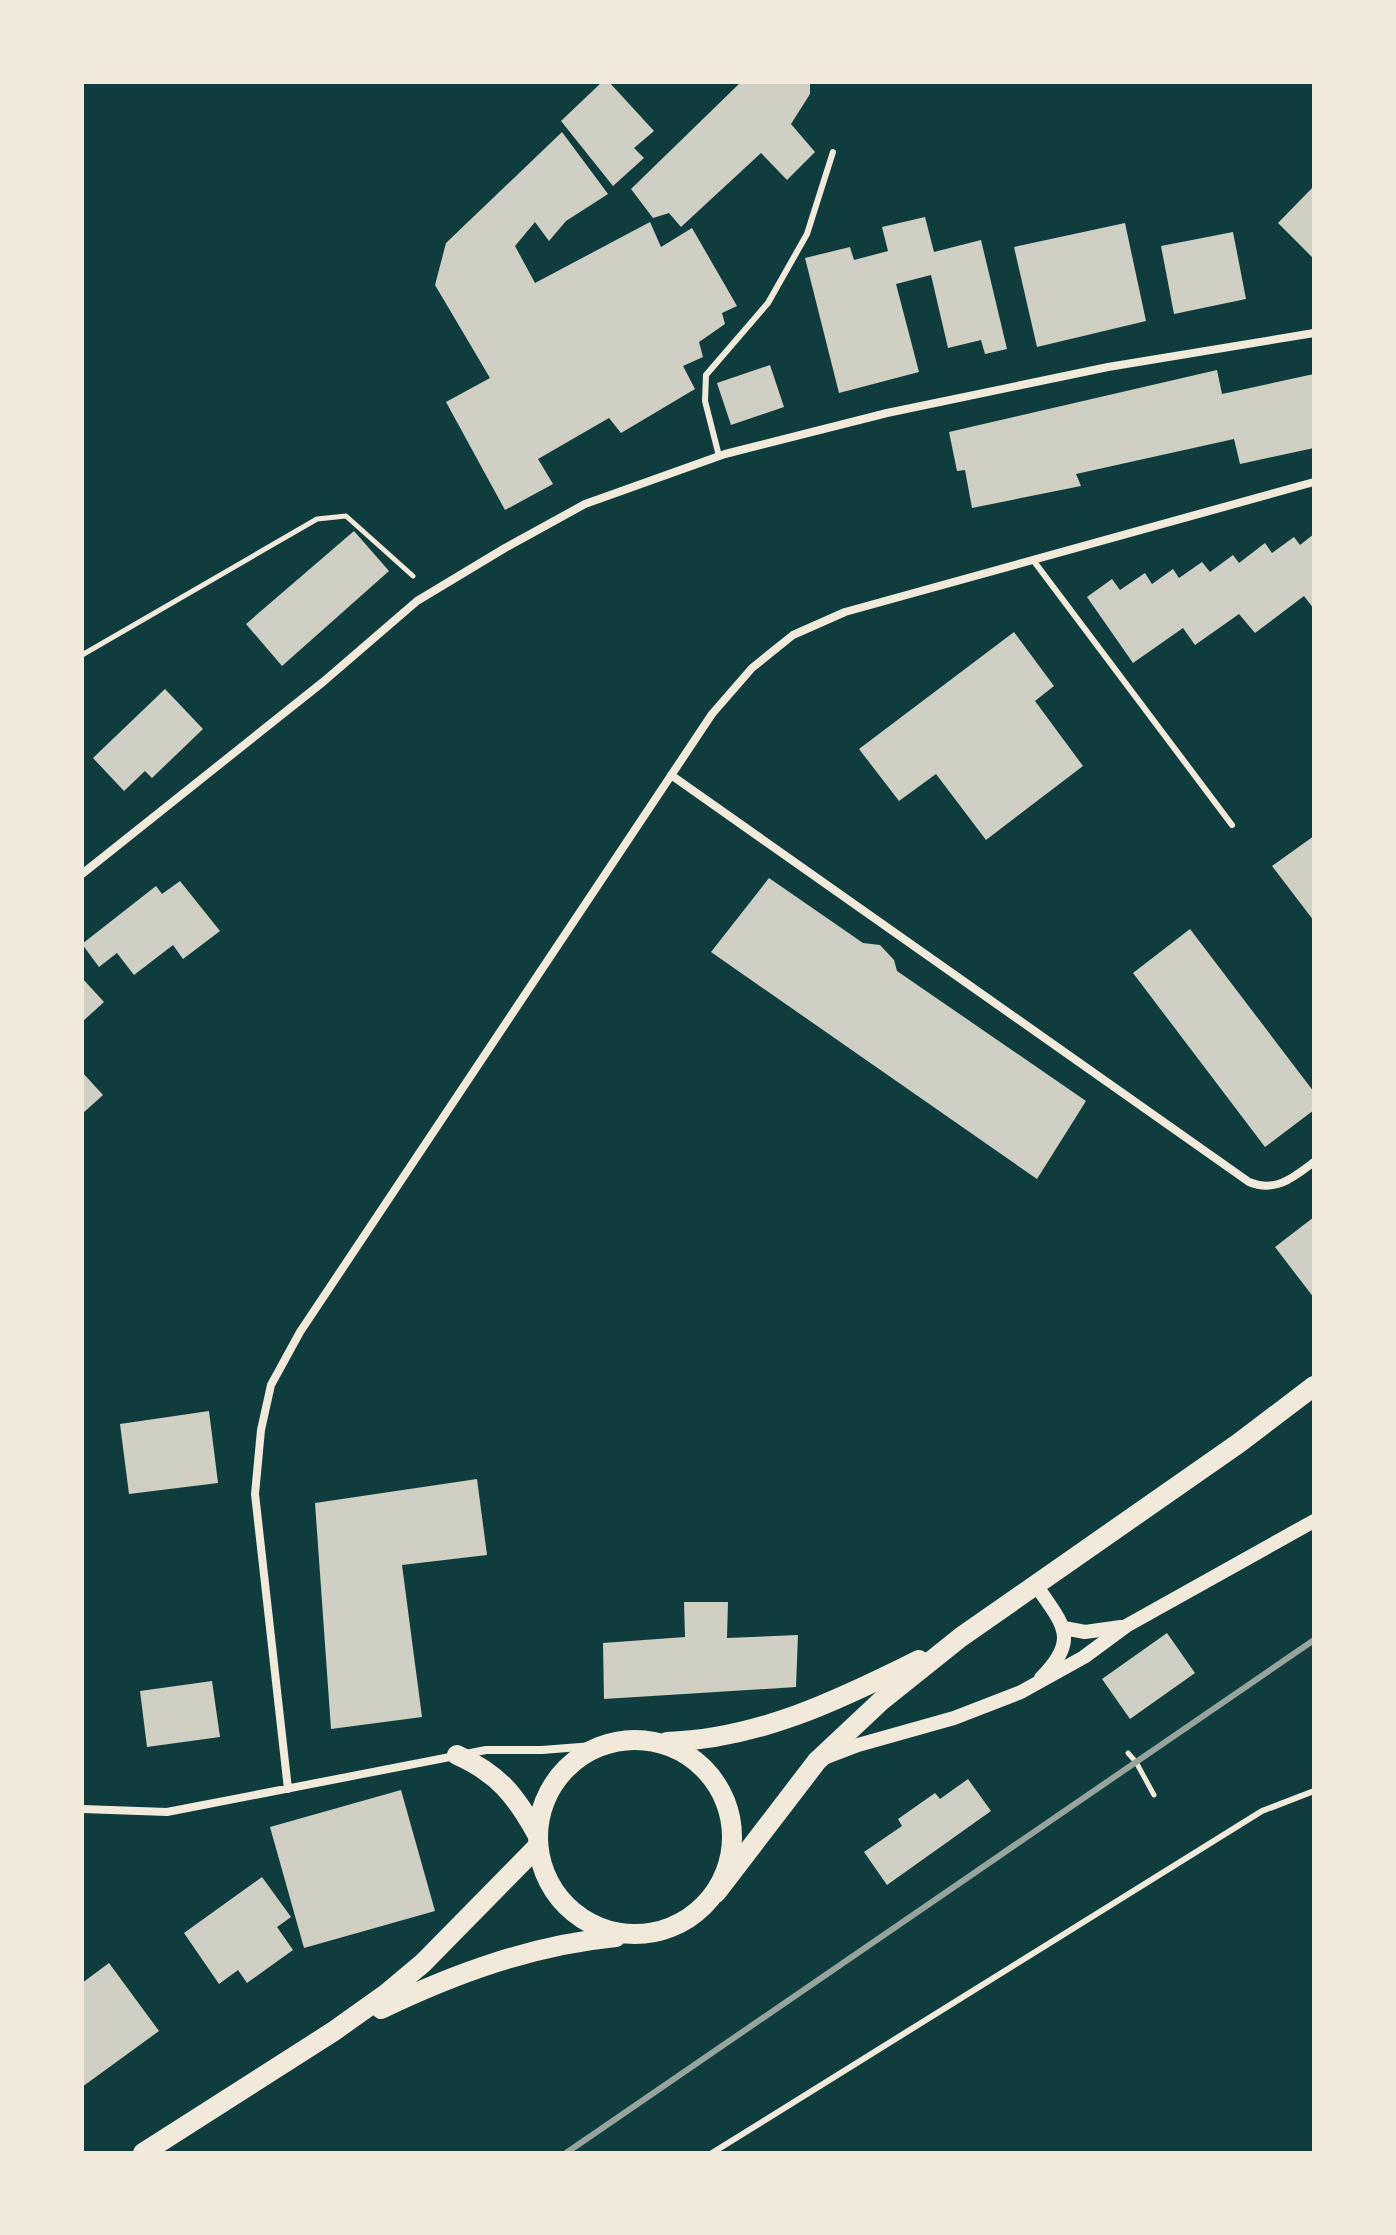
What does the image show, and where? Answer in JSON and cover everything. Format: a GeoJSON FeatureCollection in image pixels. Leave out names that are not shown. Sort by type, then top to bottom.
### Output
{"type":"FeatureCollection","features":[{"type":"Feature","properties":{"kind":"main road"},"geometry":{"type":"LineString","coordinates":[[334,2031],[418,1991],[526,1952],[570,1943],[656,1933],[676,1926],[695,1914],[716,1893],[817,1761],[881,1701],[961,1637],[1239,1443],[1314,1386]]}},
{"type":"Feature","properties":{"kind":"main road"},"geometry":{"type":"LineString","coordinates":[[661,1743],[719,1738],[786,1719],[842,1698],[961,1637]]}},
{"type":"Feature","properties":{"kind":"main road"},"geometry":{"type":"LineString","coordinates":[[143,2153],[334,2031],[423,1963],[537,1841],[539,1813],[553,1784],[576,1759],[606,1745],[625,1739],[651,1739],[695,1760],[710,1775],[728,1803],[733,1845],[726,1872],[716,1893]]}},
{"type":"Feature","properties":{"kind":"main road"},"geometry":{"type":"LineString","coordinates":[[457,1755],[481,1766],[505,1785],[523,1808],[537,1841],[546,1879],[563,1902],[588,1923],[615,1933],[636,1935]]}},
{"type":"Feature","properties":{"kind":"street"},"geometry":{"type":"LineString","coordinates":[[82,874],[323,682],[417,601],[585,504],[719,456],[887,413],[1094,370],[1314,333]]}},
{"type":"Feature","properties":{"kind":"street"},"geometry":{"type":"LineString","coordinates":[[288,1789],[255,1494],[261,1430],[271,1385],[300,1332],[712,714],[752,668],[793,635],[845,612],[1314,482]]}},
{"type":"Feature","properties":{"kind":"street"},"geometry":{"type":"LineString","coordinates":[[671,775],[1249,1182],[1263,1188],[1280,1185],[1314,1162]]}},
{"type":"Feature","properties":{"kind":"street"},"geometry":{"type":"LineString","coordinates":[[817,1761],[858,1745],[954,1718],[1021,1692],[1084,1657],[1126,1626],[1314,1521]]}},
{"type":"Feature","properties":{"kind":"street"},"geometry":{"type":"LineString","coordinates":[[1021,1692],[1052,1666],[1063,1647],[1064,1628],[1036,1585]]}},
{"type":"Feature","properties":{"kind":"street"},"geometry":{"type":"LineString","coordinates":[[1064,1628],[1085,1632],[1126,1626]]}},
{"type":"Feature","properties":{"kind":"street"},"geometry":{"type":"LineString","coordinates":[[82,1809],[167,1812],[486,1750],[606,1745]]}},
{"type":"Feature","properties":{"kind":"lane"},"geometry":{"type":"LineString","coordinates":[[719,456],[705,401],[706,375],[768,303],[807,234],[833,152]]}},
{"type":"Feature","properties":{"kind":"lane"},"geometry":{"type":"LineString","coordinates":[[1033,560],[1232,825]]}},
{"type":"Feature","properties":{"kind":"lane"},"geometry":{"type":"LineString","coordinates":[[712,2153],[1262,1811],[1314,1791]]}},
{"type":"Feature","properties":{"kind":"path"},"geometry":{"type":"LineString","coordinates":[[82,655],[317,519],[346,516],[431,593]]}},
{"type":"Feature","properties":{"kind":"path"},"geometry":{"type":"LineString","coordinates":[[1128,1753],[1154,1795]]}},
{"type":"Feature","properties":{"kind":"building"},"geometry":{"type":"Polygon","coordinates":[[[602,82],[609,82],[654,131],[634,148],[644,158],[613,186],[561,121],[602,82]]]}},
{"type":"Feature","properties":{"kind":"building"},"geometry":{"type":"Polygon","coordinates":[[[741,82],[810,82],[810,94],[791,124],[815,152],[787,180],[761,153],[681,227],[669,213],[653,218],[631,189],[741,82]]]}},
{"type":"Feature","properties":{"kind":"building"},"geometry":{"type":"Polygon","coordinates":[[[562,132],[608,194],[566,221],[549,241],[535,222],[515,246],[535,283],[650,222],[661,247],[692,228],[737,306],[722,313],[725,324],[699,342],[703,357],[683,366],[695,389],[621,433],[609,418],[538,459],[553,484],[505,510],[446,402],[490,378],[435,285],[446,243],[562,132]]]}},
{"type":"Feature","properties":{"kind":"building"},"geometry":{"type":"Polygon","coordinates":[[[1314,186],[1314,259],[1278,223],[1314,186]]]}},
{"type":"Feature","properties":{"kind":"building"},"geometry":{"type":"Polygon","coordinates":[[[925,217],[934,252],[981,240],[1007,349],[985,354],[981,340],[948,348],[931,275],[896,284],[919,372],[839,393],[805,258],[850,247],[854,260],[888,251],[882,227],[925,217]]]}},
{"type":"Feature","properties":{"kind":"building"},"geometry":{"type":"Polygon","coordinates":[[[1125,223],[1146,321],[1037,347],[1014,247],[1125,223]]]}},
{"type":"Feature","properties":{"kind":"building"},"geometry":{"type":"Polygon","coordinates":[[[1233,232],[1246,299],[1174,314],[1161,246],[1233,232]]]}},
{"type":"Feature","properties":{"kind":"building"},"geometry":{"type":"Polygon","coordinates":[[[770,365],[784,407],[731,425],[717,383],[770,365]]]}},
{"type":"Feature","properties":{"kind":"building"},"geometry":{"type":"Polygon","coordinates":[[[1217,370],[1222,394],[1314,374],[1314,448],[1240,464],[1234,439],[1076,474],[1081,486],[972,508],[965,470],[957,471],[949,432],[1217,370]]]}},
{"type":"Feature","properties":{"kind":"building"},"geometry":{"type":"Polygon","coordinates":[[[354,531],[389,571],[282,666],[246,624],[354,531]]]}},
{"type":"Feature","properties":{"kind":"building"},"geometry":{"type":"Polygon","coordinates":[[[1314,534],[1314,609],[1304,596],[1255,633],[1239,614],[1195,645],[1183,628],[1133,663],[1087,597],[1112,579],[1120,590],[1145,573],[1152,584],[1173,569],[1179,578],[1202,562],[1210,572],[1233,555],[1239,563],[1265,543],[1272,553],[1294,537],[1300,545],[1314,534]]]}},
{"type":"Feature","properties":{"kind":"building"},"geometry":{"type":"Polygon","coordinates":[[[1014,632],[1054,686],[1035,701],[1083,766],[986,840],[936,774],[899,801],[859,749],[1014,632]]]}},
{"type":"Feature","properties":{"kind":"building"},"geometry":{"type":"Polygon","coordinates":[[[165,689],[203,729],[152,778],[145,771],[124,791],[93,758],[165,689]]]}},
{"type":"Feature","properties":{"kind":"building"},"geometry":{"type":"Polygon","coordinates":[[[1314,836],[1314,921],[1272,866],[1314,836]]]}},
{"type":"Feature","properties":{"kind":"building"},"geometry":{"type":"Polygon","coordinates":[[[769,878],[863,943],[880,945],[894,960],[897,971],[1086,1101],[1037,1179],[711,952],[769,878]]]}},
{"type":"Feature","properties":{"kind":"building"},"geometry":{"type":"Polygon","coordinates":[[[180,881],[220,931],[183,959],[173,945],[134,975],[117,953],[99,967],[82,944],[156,886],[162,894],[180,881]]]}},
{"type":"Feature","properties":{"kind":"building"},"geometry":{"type":"Polygon","coordinates":[[[1190,929],[1314,1092],[1314,1110],[1265,1147],[1133,973],[1190,929]]]}},
{"type":"Feature","properties":{"kind":"building"},"geometry":{"type":"Polygon","coordinates":[[[82,978],[104,1002],[82,1022],[82,978]]]}},
{"type":"Feature","properties":{"kind":"building"},"geometry":{"type":"Polygon","coordinates":[[[82,1072],[103,1095],[82,1114],[82,1072]]]}},
{"type":"Feature","properties":{"kind":"building"},"geometry":{"type":"Polygon","coordinates":[[[1314,1217],[1314,1298],[1275,1247],[1314,1217]]]}},
{"type":"Feature","properties":{"kind":"building"},"geometry":{"type":"Polygon","coordinates":[[[209,1411],[218,1483],[129,1494],[120,1424],[209,1411]]]}},
{"type":"Feature","properties":{"kind":"building"},"geometry":{"type":"Polygon","coordinates":[[[477,1479],[487,1555],[402,1565],[422,1717],[331,1729],[315,1503],[477,1479]]]}},
{"type":"Feature","properties":{"kind":"building"},"geometry":{"type":"Polygon","coordinates":[[[684,1602],[728,1602],[727,1638],[798,1635],[796,1687],[604,1699],[603,1643],[685,1637],[684,1602]]]}},
{"type":"Feature","properties":{"kind":"building"},"geometry":{"type":"Polygon","coordinates":[[[1167,1633],[1195,1673],[1130,1719],[1102,1679],[1167,1633]]]}},
{"type":"Feature","properties":{"kind":"building"},"geometry":{"type":"Polygon","coordinates":[[[212,1681],[220,1737],[147,1747],[140,1691],[212,1681]]]}},
{"type":"Feature","properties":{"kind":"building"},"geometry":{"type":"Polygon","coordinates":[[[968,1779],[991,1811],[887,1885],[864,1852],[902,1826],[898,1819],[935,1793],[940,1799],[968,1779]]]}},
{"type":"Feature","properties":{"kind":"building"},"geometry":{"type":"Polygon","coordinates":[[[401,1790],[435,1911],[304,1948],[270,1827],[401,1790]]]}},
{"type":"Feature","properties":{"kind":"building"},"geometry":{"type":"Polygon","coordinates":[[[262,1877],[291,1917],[277,1927],[293,1950],[247,1983],[238,1970],[219,1984],[184,1933],[262,1877]]]}},
{"type":"Feature","properties":{"kind":"building"},"geometry":{"type":"Polygon","coordinates":[[[109,1963],[159,2031],[82,2087],[82,1983],[109,1963]]]}},
{"type":"Feature","properties":{"kind":"railway"},"geometry":{"type":"LineString","coordinates":[[566,2153],[1314,1640]]}}]}
